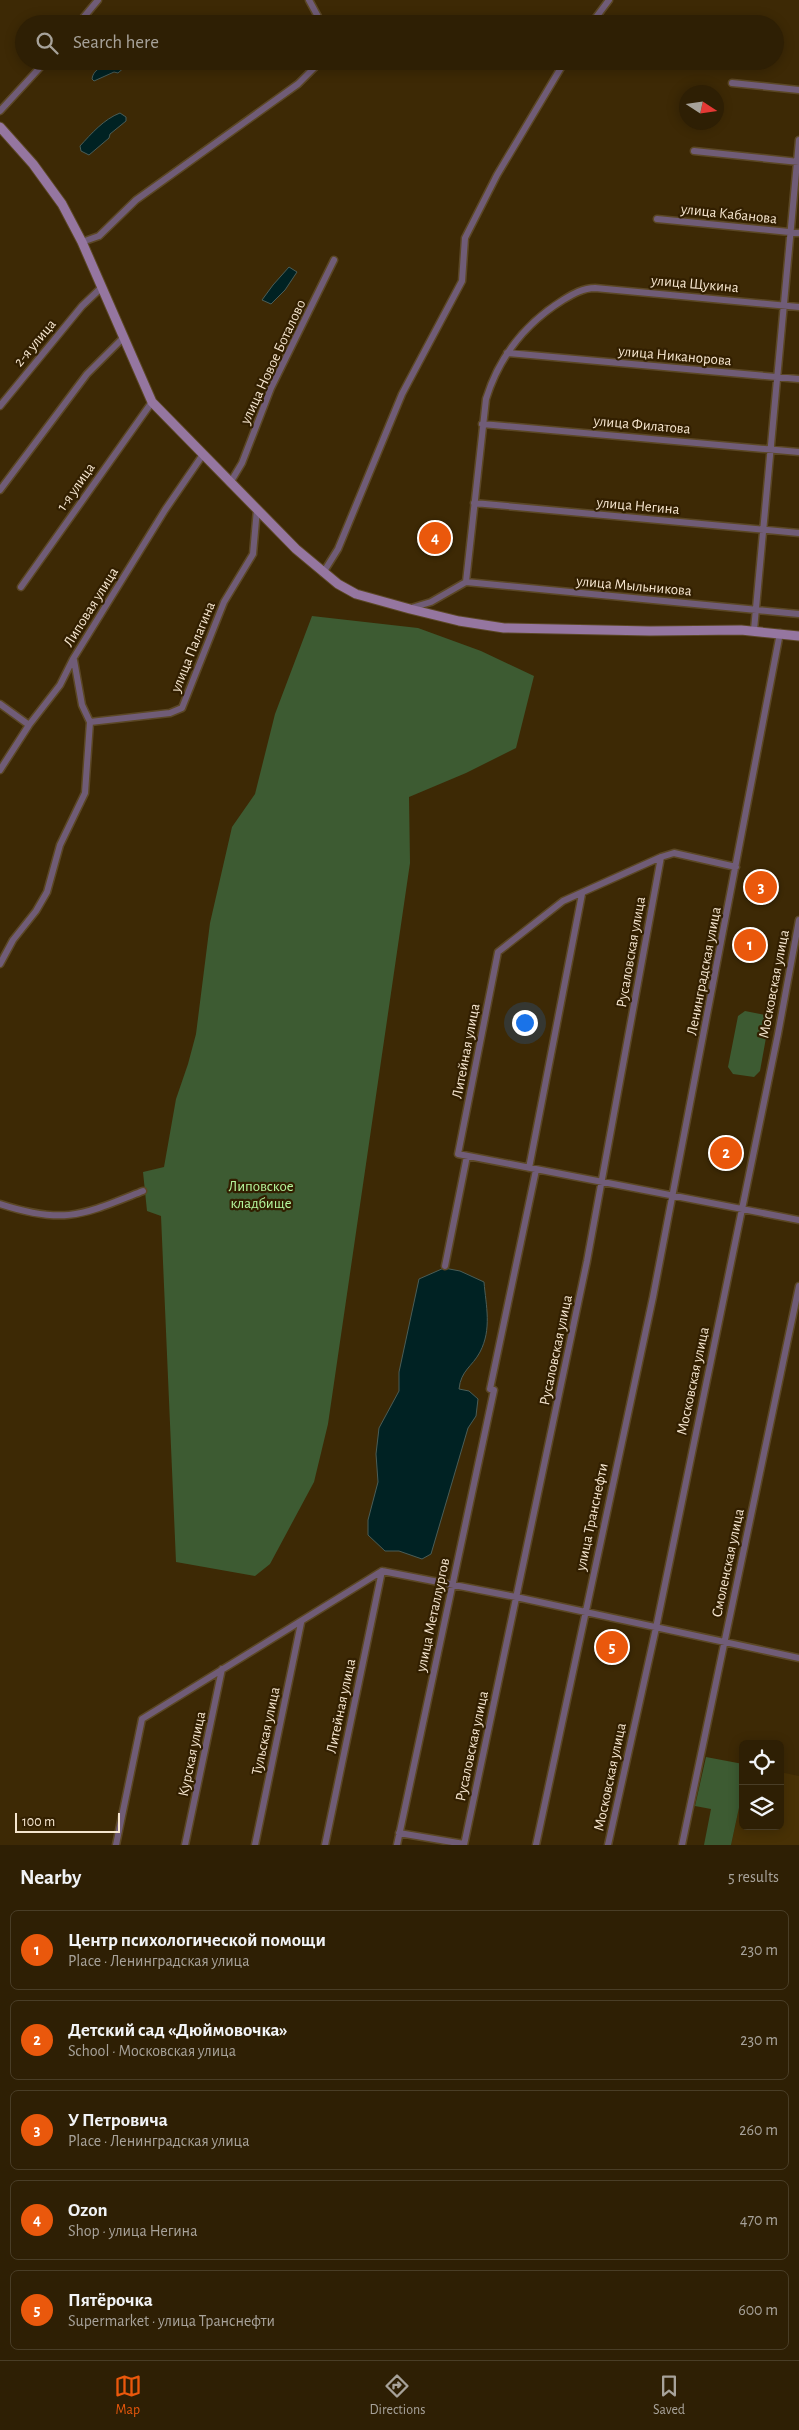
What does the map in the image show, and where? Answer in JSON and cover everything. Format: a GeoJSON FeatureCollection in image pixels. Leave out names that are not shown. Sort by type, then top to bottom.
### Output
{"type":"FeatureCollection","features":[{"type":"Feature","properties":{"kind":"street"},"geometry":{"type":"LineString","coordinates":[[86,15],[98,0]]}},
{"type":"Feature","properties":{"kind":"street"},"geometry":{"type":"LineString","coordinates":[[309,0],[317,15]]}},
{"type":"Feature","properties":{"kind":"street"},"geometry":{"type":"LineString","coordinates":[[598,15],[609,0]]}},
{"type":"Feature","properties":{"kind":"street"},"geometry":{"type":"LineString","coordinates":[[0,111],[38,70]]}},
{"type":"Feature","properties":{"kind":"street"},"geometry":{"type":"LineString","coordinates":[[82,242],[99,236],[136,200],[298,84],[312,70]]}},
{"type":"Feature","properties":{"kind":"street"},"geometry":{"type":"LineString","coordinates":[[324,573],[332,561],[413,370],[462,281],[463,244],[473,221],[516,142],[560,70]]}},
{"type":"Feature","properties":{"kind":"street"},"geometry":{"type":"LineString","coordinates":[[732,83],[799,90]]}},
{"type":"Feature","properties":{"kind":"street"},"geometry":{"type":"LineString","coordinates":[[0,127],[50,186],[82,242],[152,402],[202,456],[257,510],[324,573],[356,594],[479,625],[529,629],[754,630],[799,636]]}},
{"type":"Feature","properties":{"kind":"street"},"geometry":{"type":"LineString","coordinates":[[754,630],[799,140]]}},
{"type":"Feature","properties":{"kind":"street"},"geometry":{"type":"LineString","coordinates":[[694,151],[798,162]]}},
{"type":"Feature","properties":{"kind":"street","name":"улица Кабанова"},"geometry":{"type":"LineString","coordinates":[[657,219],[799,233]]}},
{"type":"Feature","properties":{"kind":"street","name":"улица Новое Боталово"},"geometry":{"type":"LineString","coordinates":[[230,483],[242,463],[271,388],[334,260]]}},
{"type":"Feature","properties":{"kind":"street","name":"2-я улица"},"geometry":{"type":"LineString","coordinates":[[0,406],[89,297],[102,287]]}},
{"type":"Feature","properties":{"kind":"street","name":"улица Щукина"},"geometry":{"type":"LineString","coordinates":[[507,353],[539,316],[576,292],[588,288],[799,307]]}},
{"type":"Feature","properties":{"kind":"street"},"geometry":{"type":"LineString","coordinates":[[0,490],[87,374],[123,338]]}},
{"type":"Feature","properties":{"kind":"street"},"geometry":{"type":"LineString","coordinates":[[410,608],[431,602],[466,582],[483,408],[489,389],[507,353]]}},
{"type":"Feature","properties":{"kind":"street","name":"улица Никанорова"},"geometry":{"type":"LineString","coordinates":[[507,353],[799,379]]}},
{"type":"Feature","properties":{"kind":"street","name":"1-я улица"},"geometry":{"type":"LineString","coordinates":[[21,587],[152,402]]}},
{"type":"Feature","properties":{"kind":"street","name":"улица Филатова"},"geometry":{"type":"LineString","coordinates":[[482,424],[799,452]]}},
{"type":"Feature","properties":{"kind":"street","name":"Липовая улица"},"geometry":{"type":"LineString","coordinates":[[0,770],[29,725],[60,684],[73,658],[165,510],[202,456]]}},
{"type":"Feature","properties":{"kind":"street","name":"улица Негина"},"geometry":{"type":"LineString","coordinates":[[474,503],[799,533]]}},
{"type":"Feature","properties":{"kind":"street","name":"улица Палагина"},"geometry":{"type":"LineString","coordinates":[[90,722],[170,713],[182,708],[224,602],[253,554],[257,510]]}},
{"type":"Feature","properties":{"kind":"street","name":"улица Мыльникова"},"geometry":{"type":"LineString","coordinates":[[466,582],[799,614]]}},
{"type":"Feature","properties":{"kind":"street"},"geometry":{"type":"LineString","coordinates":[[430,614],[431,602]]}},
{"type":"Feature","properties":{"kind":"street","name":"Ленинградская улица"},"geometry":{"type":"LineString","coordinates":[[673,1195],[780,633]]}},
{"type":"Feature","properties":{"kind":"street"},"geometry":{"type":"LineString","coordinates":[[0,964],[13,940],[36,911],[47,892],[60,844],[86,793],[90,722],[82,705],[73,658]]}},
{"type":"Feature","properties":{"kind":"street"},"geometry":{"type":"LineString","coordinates":[[0,704],[29,725]]}},
{"type":"Feature","properties":{"kind":"street"},"geometry":{"type":"LineString","coordinates":[[582,894],[674,853],[736,867]]}},
{"type":"Feature","properties":{"kind":"street","name":"Русаловская улица"},"geometry":{"type":"LineString","coordinates":[[464,1845],[558,1402],[662,857]]}},
{"type":"Feature","properties":{"kind":"street","name":"Литейная улица"},"geometry":{"type":"LineString","coordinates":[[468,1156],[458,1154],[498,952],[563,901],[582,894]]}},
{"type":"Feature","properties":{"kind":"street","name":"улица Металлургов"},"geometry":{"type":"LineString","coordinates":[[396,1845],[492,1389],[582,894]]}},
{"type":"Feature","properties":{"kind":"street","name":"Московская улица"},"geometry":{"type":"LineString","coordinates":[[608,1845],[656,1628],[799,920]]}},
{"type":"Feature","properties":{"kind":"street"},"geometry":{"type":"LineString","coordinates":[[445,1266],[468,1156],[799,1220]]}},
{"type":"Feature","properties":{"kind":"street"},"geometry":{"type":"LineString","coordinates":[[0,1204],[33,1214],[63,1217],[84,1214],[144,1191]]}},
{"type":"Feature","properties":{"kind":"street","name":"улица Транснефти"},"geometry":{"type":"LineString","coordinates":[[536,1845],[673,1195]]}},
{"type":"Feature","properties":{"kind":"street","name":"Смоленская улица"},"geometry":{"type":"LineString","coordinates":[[682,1845],[799,1286]]}},
{"type":"Feature","properties":{"kind":"street"},"geometry":{"type":"LineString","coordinates":[[116,1845],[142,1719],[382,1572],[516,1597],[799,1658]]}},
{"type":"Feature","properties":{"kind":"street","name":"Литейная улица"},"geometry":{"type":"LineString","coordinates":[[325,1845],[382,1572]]}},
{"type":"Feature","properties":{"kind":"street","name":"Тульская улица"},"geometry":{"type":"LineString","coordinates":[[255,1845],[301,1622]]}},
{"type":"Feature","properties":{"kind":"street","name":"Курская улица"},"geometry":{"type":"LineString","coordinates":[[185,1845],[222,1669]]}},
{"type":"Feature","properties":{"kind":"street"},"geometry":{"type":"LineString","coordinates":[[399,1833],[464,1845]]}},
{"type":"Feature","properties":{"kind":"shaded area"},"geometry":{"type":"Polygon","coordinates":[[[784,1773],[799,1776],[799,1845],[731,1845],[739,1808],[739,1830],[784,1830],[784,1773]]]}},
{"type":"Feature","properties":{"kind":"green space","name":"Липовское кладбище"},"geometry":{"type":"Polygon","coordinates":[[[312,616],[418,628],[481,651],[534,676],[516,748],[466,773],[409,797],[410,863],[328,1424],[314,1482],[270,1564],[255,1576],[176,1562],[161,1216],[147,1211],[143,1172],[164,1167],[176,1099],[196,1034],[210,923],[232,827],[255,794],[275,714],[312,616]]]}},
{"type":"Feature","properties":{"kind":"green space"},"geometry":{"type":"Polygon","coordinates":[[[745,1011],[765,1015],[769,1021],[760,1071],[754,1077],[733,1074],[728,1067],[738,1016],[745,1011]]]}},
{"type":"Feature","properties":{"kind":"green space"},"geometry":{"type":"Polygon","coordinates":[[[706,1757],[739,1763],[739,1808],[731,1845],[704,1845],[711,1809],[695,1806],[706,1757]]]}},
{"type":"Feature","properties":{"kind":"water"},"geometry":{"type":"Polygon","coordinates":[[[121,70],[118,73],[114,72],[94,81],[92,79],[96,71],[121,70]]]}},
{"type":"Feature","properties":{"kind":"water"},"geometry":{"type":"Polygon","coordinates":[[[120,113],[126,117],[126,121],[110,134],[109,138],[89,155],[81,151],[80,146],[93,132],[103,123],[120,113]]]}},
{"type":"Feature","properties":{"kind":"water"},"geometry":{"type":"Polygon","coordinates":[[[289,267],[297,272],[285,290],[271,304],[262,300],[273,285],[289,267]]]}},
{"type":"Feature","properties":{"kind":"water"},"geometry":{"type":"Polygon","coordinates":[[[444,1268],[460,1271],[484,1282],[487,1326],[484,1343],[480,1352],[464,1373],[459,1389],[469,1391],[478,1399],[476,1416],[468,1428],[431,1554],[422,1559],[399,1551],[385,1551],[368,1535],[368,1520],[378,1482],[376,1454],[379,1428],[399,1391],[399,1372],[419,1279],[444,1268]]]}},
{"type":"Feature","properties":{"kind":"place","name":"Ozon"},"geometry":{"type":"Point","coordinates":[435,538]}},
{"type":"Feature","properties":{"kind":"place","name":"У Петровича"},"geometry":{"type":"Point","coordinates":[761,887]}},
{"type":"Feature","properties":{"kind":"place","name":"Центр психологической помощи"},"geometry":{"type":"Point","coordinates":[750,945]}},
{"type":"Feature","properties":{"kind":"place","name":"Детский сад «Дюймовочка»"},"geometry":{"type":"Point","coordinates":[726,1153]}},
{"type":"Feature","properties":{"kind":"place","name":"Пятёрочка"},"geometry":{"type":"Point","coordinates":[612,1647]}}]}
